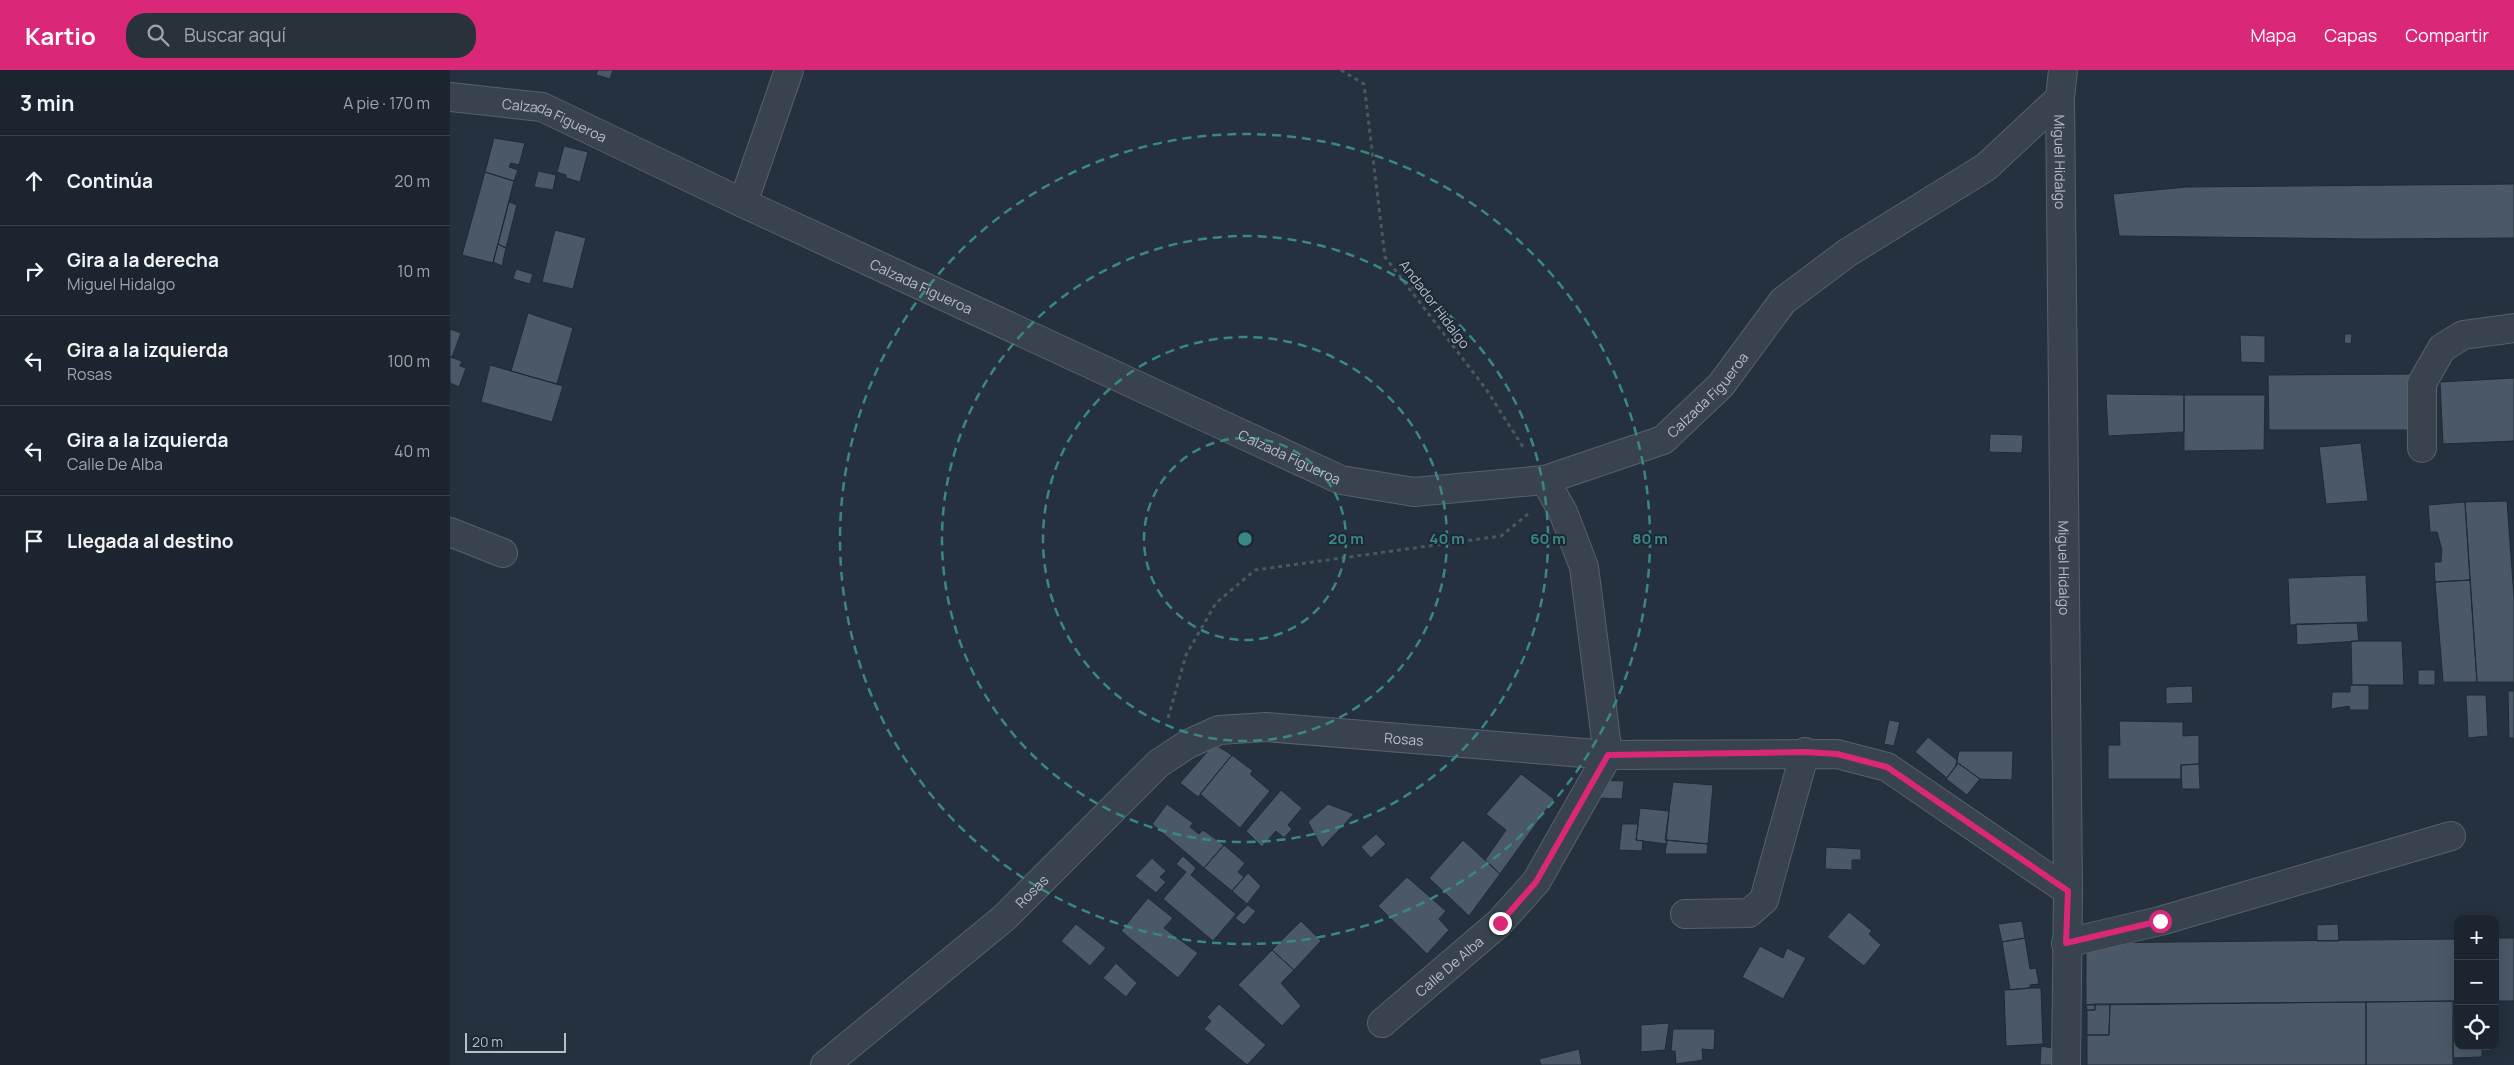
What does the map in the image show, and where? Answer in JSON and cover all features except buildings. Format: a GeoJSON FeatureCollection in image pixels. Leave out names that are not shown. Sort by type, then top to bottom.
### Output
{"type":"FeatureCollection","features":[{"type":"Feature","properties":{"kind":"street"},"geometry":{"type":"LineString","coordinates":[[743,203],[789,70]]}},
{"type":"Feature","properties":{"kind":"street","name":"Miguel Hidalgo"},"geometry":{"type":"LineString","coordinates":[[2063,70],[2060,98],[2068,891],[2066,1065]]}},
{"type":"Feature","properties":{"kind":"street","name":"Calzada Figueroa"},"geometry":{"type":"LineString","coordinates":[[450,97],[542,107],[743,203],[1341,480],[1414,492],[1545,480],[1663,440],[1721,385],[1783,301],[1847,253],[1986,167],[2060,98]]}},
{"type":"Feature","properties":{"kind":"street"},"geometry":{"type":"LineString","coordinates":[[2422,448],[2422,383],[2442,348],[2464,335],[2514,328]]}},
{"type":"Feature","properties":{"kind":"street"},"geometry":{"type":"LineString","coordinates":[[1545,480],[1563,512],[1584,567],[1608,755]]}},
{"type":"Feature","properties":{"kind":"street"},"geometry":{"type":"LineString","coordinates":[[450,532],[504,553]]}},
{"type":"Feature","properties":{"kind":"street","name":"Rosas"},"geometry":{"type":"LineString","coordinates":[[825,1065],[1004,918],[1159,764],[1188,744],[1219,730],[1266,727],[1608,755],[1805,752],[1837,754],[1887,767],[2068,891]]}},
{"type":"Feature","properties":{"kind":"street"},"geometry":{"type":"LineString","coordinates":[[1685,914],[1749,912],[1764,900],[1805,752]]}},
{"type":"Feature","properties":{"kind":"street","name":"Calle De Alba"},"geometry":{"type":"LineString","coordinates":[[1382,1023],[1500,923],[1536,882],[1608,755]]}},
{"type":"Feature","properties":{"kind":"street"},"geometry":{"type":"LineString","coordinates":[[2066,943],[2160,921],[2451,836]]}},
{"type":"Feature","properties":{"kind":"path","name":"Andador Hidalgo"},"geometry":{"type":"LineString","coordinates":[[1342,70],[1364,84],[1385,257],[1486,389],[1545,480]]}},
{"type":"Feature","properties":{"kind":"path"},"geometry":{"type":"LineString","coordinates":[[1159,764],[1171,705],[1186,655],[1216,603],[1255,570],[1500,536],[1528,514],[1545,480]]}},
{"type":"Feature","properties":{"kind":"route"},"geometry":{"type":"LineString","coordinates":[[1500,923],[1536,882],[1608,755],[1805,752],[1837,754],[1887,767],[2068,891],[2066,943],[2160,921]]}}]}
